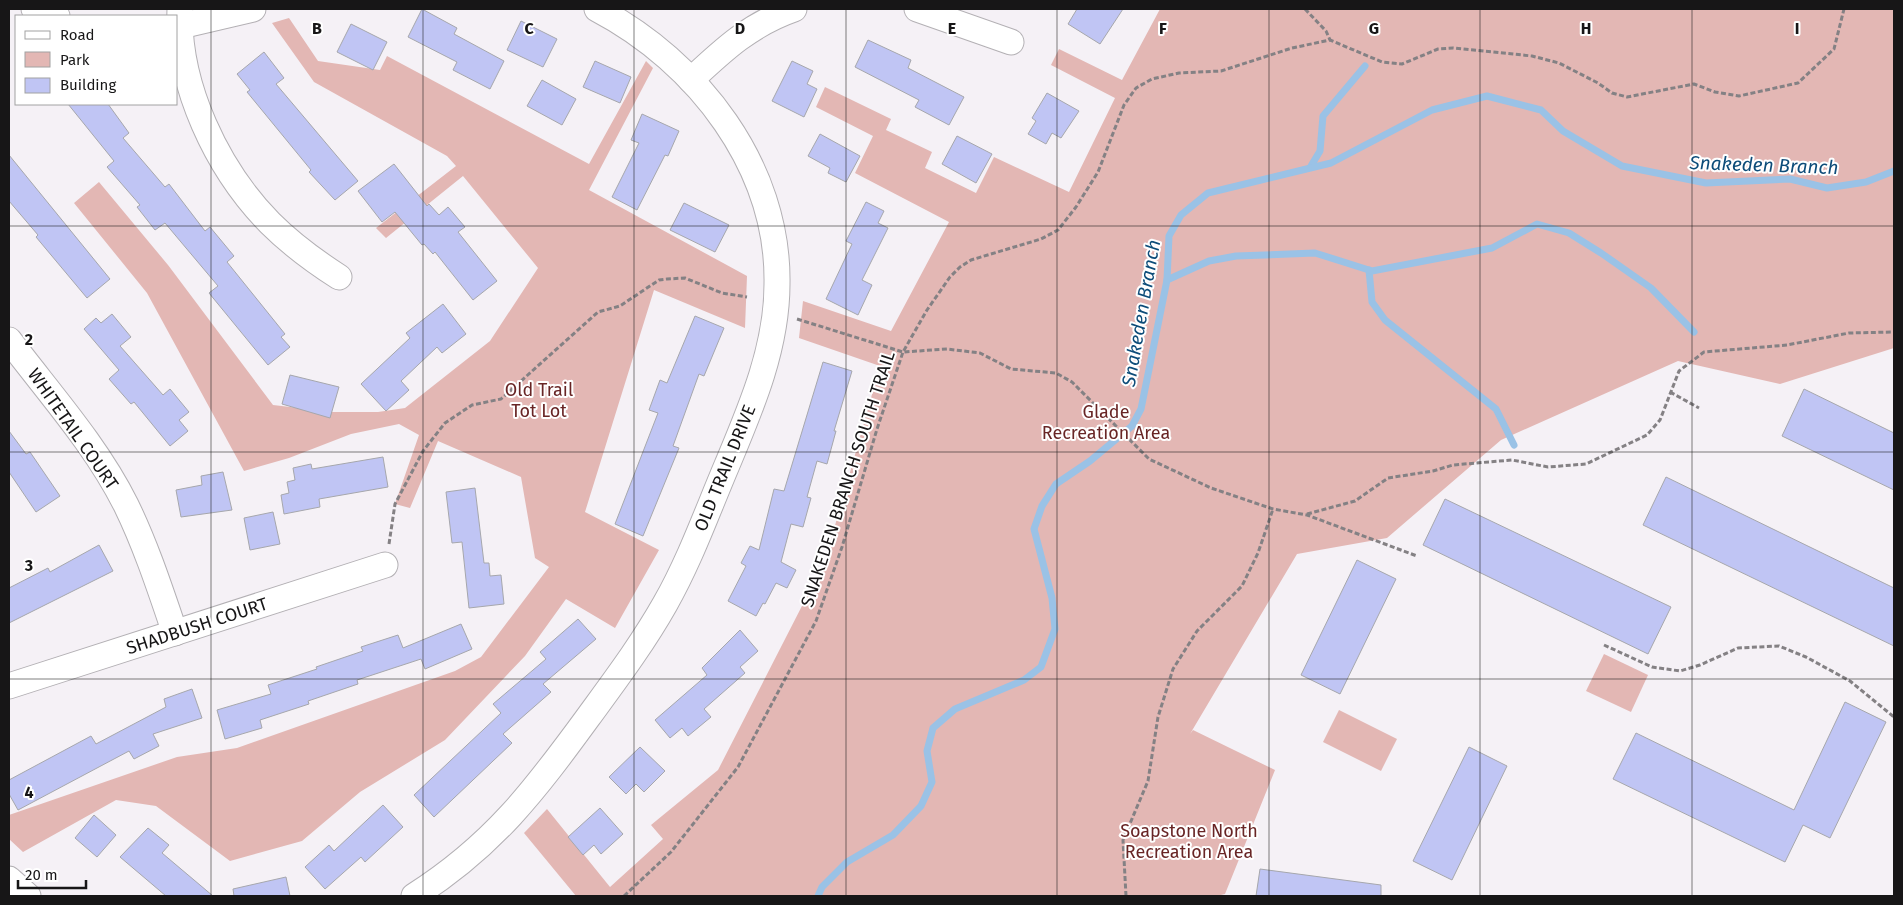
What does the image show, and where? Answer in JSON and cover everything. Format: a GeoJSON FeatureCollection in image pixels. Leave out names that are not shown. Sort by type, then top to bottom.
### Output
{"type":"FeatureCollection","features":[{"type":"Feature","properties":{"kind":"street"},"geometry":{"type":"LineString","coordinates":[[34,9],[54,15]]}},
{"type":"Feature","properties":{"kind":"street"},"geometry":{"type":"LineString","coordinates":[[253,9],[178,21],[186,68],[199,113],[218,151],[239,186],[269,222],[304,253],[339,277]]}},
{"type":"Feature","properties":{"kind":"street","name":"OLD TRAIL DRIVE"},"geometry":{"type":"LineString","coordinates":[[414,896],[438,881],[477,850],[512,816],[546,776],[638,648],[666,602],[690,552],[745,422],[759,384],[775,310],[777,284],[772,226],[762,194],[743,147],[691,80],[659,49],[619,20],[597,9]]}},
{"type":"Feature","properties":{"kind":"street"},"geometry":{"type":"LineString","coordinates":[[691,80],[747,31],[775,16],[794,9]]}},
{"type":"Feature","properties":{"kind":"street"},"geometry":{"type":"LineString","coordinates":[[917,9],[1011,42]]}},
{"type":"Feature","properties":{"kind":"street","name":"WHITETAIL COURT"},"geometry":{"type":"LineString","coordinates":[[9,340],[97,457],[125,503],[146,549],[175,633]]}},
{"type":"Feature","properties":{"kind":"street","name":"SHADBUSH COURT"},"geometry":{"type":"LineString","coordinates":[[9,686],[385,565]]}},
{"type":"Feature","properties":{"kind":"street"},"geometry":{"type":"LineString","coordinates":[[9,879],[28,896]]}},
{"type":"Feature","properties":{"kind":"path"},"geometry":{"type":"LineString","coordinates":[[1305,9],[1326,31],[1330,40],[1382,62],[1402,64],[1438,49],[1453,48],[1532,56],[1560,63],[1598,83],[1612,93],[1627,97],[1694,84],[1715,92],[1739,96],[1798,83],[1834,49],[1844,9]]}},
{"type":"Feature","properties":{"kind":"path","name":"SNAKEDEN BRANCH SOUTH TRAIL"},"geometry":{"type":"LineString","coordinates":[[624,896],[672,852],[738,767],[816,621],[842,547],[876,429],[903,352],[950,276],[971,260],[1041,239],[1058,230],[1076,207],[1098,172],[1124,105],[1136,88],[1152,79],[1178,73],[1221,71],[1292,48],[1330,40]]}},
{"type":"Feature","properties":{"kind":"path"},"geometry":{"type":"LineString","coordinates":[[385,565],[395,504],[423,452],[445,423],[472,405],[501,399],[598,312],[620,306],[659,280],[685,278],[722,293],[747,297]]}},
{"type":"Feature","properties":{"kind":"path"},"geometry":{"type":"LineString","coordinates":[[775,310],[814,326],[903,352],[947,349],[980,353],[1010,369],[1056,373],[1072,382],[1149,459],[1211,488],[1273,509],[1307,514],[1417,556]]}},
{"type":"Feature","properties":{"kind":"path"},"geometry":{"type":"LineString","coordinates":[[1307,514],[1355,501],[1388,478],[1433,471],[1453,465],[1512,460],[1548,467],[1586,464],[1647,435],[1660,420],[1679,371],[1704,352],[1787,345],[1849,333],[1894,332]]}},
{"type":"Feature","properties":{"kind":"path"},"geometry":{"type":"LineString","coordinates":[[1670,392],[1699,408]]}},
{"type":"Feature","properties":{"kind":"path"},"geometry":{"type":"LineString","coordinates":[[1126,896],[1123,840],[1148,781],[1158,717],[1173,669],[1197,631],[1242,586],[1258,554],[1273,509]]}},
{"type":"Feature","properties":{"kind":"path"},"geometry":{"type":"LineString","coordinates":[[1604,645],[1652,667],[1680,671],[1700,666],[1738,648],[1779,646],[1806,656],[1850,681],[1894,717]]}},
{"type":"Feature","properties":{"kind":"green space","name":"Glade Recreation Area"},"geometry":{"type":"Polygon","coordinates":[[[1160,9],[1894,9],[1894,348],[1780,384],[1678,361],[1501,440],[1387,538],[1297,554],[1190,734],[1193,730],[1275,770],[1225,894],[1217,896],[576,896],[524,833],[547,809],[610,887],[663,839],[651,825],[718,770],[825,561],[880,366],[799,338],[803,301],[891,331],[949,222],[855,173],[873,136],[816,107],[825,87],[891,119],[886,130],[932,152],[925,168],[976,193],[994,157],[1069,192],[1115,98],[1051,65],[1059,49],[1122,80],[1160,9]]]}},
{"type":"Feature","properties":{"kind":"green space","name":"Old Trail Tot Lot"},"geometry":{"type":"Polygon","coordinates":[[[289,18],[318,61],[380,70],[387,56],[589,164],[646,61],[653,68],[589,190],[747,276],[745,328],[654,290],[585,512],[659,550],[615,628],[566,599],[525,656],[445,740],[360,792],[302,841],[230,861],[156,806],[116,800],[23,852],[9,839],[9,815],[177,757],[237,748],[455,671],[481,657],[549,567],[535,558],[521,477],[438,441],[410,508],[395,504],[419,435],[399,424],[351,434],[289,458],[244,471],[147,293],[74,203],[99,182],[168,265],[273,405],[333,412],[378,412],[405,408],[490,341],[538,268],[463,176],[386,238],[376,228],[456,166],[447,156],[314,82],[272,23],[289,18]]]}},
{"type":"Feature","properties":{"kind":"green space"},"geometry":{"type":"Polygon","coordinates":[[[1604,654],[1648,675],[1631,712],[1586,691],[1604,654]]]}},
{"type":"Feature","properties":{"kind":"green space"},"geometry":{"type":"Polygon","coordinates":[[[1339,710],[1397,739],[1381,771],[1323,742],[1339,710]]]}},
{"type":"Feature","properties":{"kind":"building"},"geometry":{"type":"Polygon","coordinates":[[[422,9],[457,28],[454,34],[504,61],[490,89],[453,70],[457,62],[408,37],[422,9]]]}},
{"type":"Feature","properties":{"kind":"building"},"geometry":{"type":"Polygon","coordinates":[[[1077,9],[1123,9],[1100,44],[1068,24],[1077,9]]]}},
{"type":"Feature","properties":{"kind":"building"},"geometry":{"type":"Polygon","coordinates":[[[521,21],[557,39],[543,67],[507,50],[521,21]]]}},
{"type":"Feature","properties":{"kind":"building"},"geometry":{"type":"Polygon","coordinates":[[[351,24],[387,42],[373,70],[337,52],[351,24]]]}},
{"type":"Feature","properties":{"kind":"building"},"geometry":{"type":"Polygon","coordinates":[[[868,40],[911,60],[908,68],[964,97],[949,125],[915,107],[919,100],[855,67],[868,40]]]}},
{"type":"Feature","properties":{"kind":"building"},"geometry":{"type":"Polygon","coordinates":[[[264,52],[284,78],[276,84],[358,181],[335,200],[309,172],[311,170],[247,92],[250,90],[237,74],[264,52]]]}},
{"type":"Feature","properties":{"kind":"building"},"geometry":{"type":"Polygon","coordinates":[[[595,61],[631,77],[620,103],[583,87],[595,61]]]}},
{"type":"Feature","properties":{"kind":"building"},"geometry":{"type":"Polygon","coordinates":[[[792,61],[813,71],[807,84],[817,89],[804,117],[772,101],[792,61]]]}},
{"type":"Feature","properties":{"kind":"building"},"geometry":{"type":"Polygon","coordinates":[[[542,80],[576,99],[562,125],[527,106],[542,80]]]}},
{"type":"Feature","properties":{"kind":"building"},"geometry":{"type":"Polygon","coordinates":[[[1047,93],[1079,111],[1061,138],[1052,133],[1046,144],[1028,134],[1036,121],[1032,118],[1047,93]]]}},
{"type":"Feature","properties":{"kind":"building"},"geometry":{"type":"Polygon","coordinates":[[[69,105],[109,105],[129,133],[123,138],[165,187],[169,184],[205,231],[210,227],[234,256],[227,262],[285,334],[281,337],[290,347],[268,365],[209,293],[218,286],[165,223],[155,230],[137,207],[140,205],[107,167],[114,161],[69,105]]]}},
{"type":"Feature","properties":{"kind":"building"},"geometry":{"type":"Polygon","coordinates":[[[642,114],[679,131],[668,156],[665,155],[637,210],[612,197],[639,143],[631,140],[642,114]]]}},
{"type":"Feature","properties":{"kind":"building"},"geometry":{"type":"Polygon","coordinates":[[[820,134],[860,156],[846,182],[828,173],[830,168],[808,156],[820,134]]]}},
{"type":"Feature","properties":{"kind":"building"},"geometry":{"type":"Polygon","coordinates":[[[957,136],[992,154],[976,183],[942,164],[957,136]]]}},
{"type":"Feature","properties":{"kind":"building"},"geometry":{"type":"Polygon","coordinates":[[[9,155],[110,279],[87,298],[36,237],[38,235],[9,201],[9,155]]]}},
{"type":"Feature","properties":{"kind":"building"},"geometry":{"type":"Polygon","coordinates":[[[394,164],[427,206],[429,204],[439,215],[448,207],[465,227],[458,232],[497,281],[473,300],[435,252],[433,254],[424,244],[422,245],[395,212],[382,222],[358,191],[394,164]]]}},
{"type":"Feature","properties":{"kind":"building"},"geometry":{"type":"Polygon","coordinates":[[[866,202],[884,211],[878,223],[888,228],[862,280],[872,285],[858,315],[826,299],[852,244],[846,241],[866,202]]]}},
{"type":"Feature","properties":{"kind":"building"},"geometry":{"type":"Polygon","coordinates":[[[684,203],[729,225],[715,252],[670,230],[684,203]]]}},
{"type":"Feature","properties":{"kind":"building"},"geometry":{"type":"Polygon","coordinates":[[[443,304],[466,334],[442,353],[437,347],[401,381],[409,390],[386,411],[361,384],[410,338],[406,333],[443,304]]]}},
{"type":"Feature","properties":{"kind":"building"},"geometry":{"type":"Polygon","coordinates":[[[112,314],[131,337],[120,346],[163,395],[170,389],[189,412],[179,420],[188,431],[170,446],[134,402],[131,404],[109,379],[119,370],[84,329],[96,318],[101,323],[112,314]]]}},
{"type":"Feature","properties":{"kind":"building"},"geometry":{"type":"Polygon","coordinates":[[[695,316],[724,328],[704,376],[699,374],[673,446],[679,448],[643,536],[615,524],[658,413],[649,410],[660,380],[667,383],[695,316]]]}},
{"type":"Feature","properties":{"kind":"building"},"geometry":{"type":"Polygon","coordinates":[[[823,362],[852,371],[834,431],[836,431],[827,464],[817,461],[807,497],[811,498],[803,527],[791,524],[781,562],[796,570],[787,588],[776,583],[756,616],[728,601],[746,566],[741,563],[750,546],[759,550],[774,489],[784,491],[823,362]]]}},
{"type":"Feature","properties":{"kind":"building"},"geometry":{"type":"Polygon","coordinates":[[[290,375],[339,387],[330,418],[282,404],[290,375]]]}},
{"type":"Feature","properties":{"kind":"building"},"geometry":{"type":"Polygon","coordinates":[[[1804,389],[1894,433],[1894,490],[1782,436],[1804,389]]]}},
{"type":"Feature","properties":{"kind":"building"},"geometry":{"type":"Polygon","coordinates":[[[9,431],[26,454],[30,452],[60,496],[36,512],[9,472],[9,431]]]}},
{"type":"Feature","properties":{"kind":"building"},"geometry":{"type":"Polygon","coordinates":[[[383,457],[388,487],[319,499],[320,507],[284,514],[281,495],[289,493],[287,482],[295,480],[293,468],[311,464],[312,469],[383,457]]]}},
{"type":"Feature","properties":{"kind":"building"},"geometry":{"type":"Polygon","coordinates":[[[223,472],[232,510],[181,517],[176,490],[202,485],[201,476],[223,472]]]}},
{"type":"Feature","properties":{"kind":"building"},"geometry":{"type":"Polygon","coordinates":[[[1666,477],[1894,588],[1894,646],[1643,525],[1666,477]]]}},
{"type":"Feature","properties":{"kind":"building"},"geometry":{"type":"Polygon","coordinates":[[[475,488],[484,563],[489,563],[490,576],[501,575],[504,604],[469,608],[462,542],[452,543],[446,492],[475,488]]]}},
{"type":"Feature","properties":{"kind":"building"},"geometry":{"type":"Polygon","coordinates":[[[1445,499],[1671,607],[1648,654],[1423,545],[1445,499]]]}},
{"type":"Feature","properties":{"kind":"building"},"geometry":{"type":"Polygon","coordinates":[[[273,512],[280,544],[250,550],[244,518],[273,512]]]}},
{"type":"Feature","properties":{"kind":"building"},"geometry":{"type":"Polygon","coordinates":[[[99,545],[113,571],[9,623],[9,588],[48,568],[50,572],[99,545]]]}},
{"type":"Feature","properties":{"kind":"building"},"geometry":{"type":"Polygon","coordinates":[[[1357,560],[1396,579],[1340,694],[1301,675],[1357,560]]]}},
{"type":"Feature","properties":{"kind":"building"},"geometry":{"type":"Polygon","coordinates":[[[578,619],[596,639],[543,684],[551,692],[503,734],[512,743],[434,817],[414,795],[501,713],[493,704],[546,659],[540,652],[578,619]]]}},
{"type":"Feature","properties":{"kind":"building"},"geometry":{"type":"Polygon","coordinates":[[[461,624],[472,649],[425,669],[421,659],[357,680],[358,684],[308,701],[309,704],[260,720],[262,728],[225,739],[217,710],[271,694],[268,685],[317,669],[316,667],[363,651],[361,647],[398,635],[403,648],[461,624]]]}},
{"type":"Feature","properties":{"kind":"building"},"geometry":{"type":"Polygon","coordinates":[[[740,630],[758,651],[740,667],[745,673],[704,709],[711,717],[688,736],[682,728],[670,738],[655,720],[707,675],[702,668],[740,630]]]}},
{"type":"Feature","properties":{"kind":"building"},"geometry":{"type":"Polygon","coordinates":[[[192,689],[202,718],[153,734],[159,746],[134,759],[129,751],[18,810],[9,794],[9,780],[91,736],[96,744],[166,707],[164,699],[192,689]]]}},
{"type":"Feature","properties":{"kind":"building"},"geometry":{"type":"Polygon","coordinates":[[[1845,702],[1886,722],[1830,838],[1803,825],[1785,862],[1613,779],[1636,733],[1794,810],[1845,702]]]}},
{"type":"Feature","properties":{"kind":"building"},"geometry":{"type":"Polygon","coordinates":[[[640,747],[665,771],[644,792],[636,784],[626,794],[609,777],[640,747]]]}},
{"type":"Feature","properties":{"kind":"building"},"geometry":{"type":"Polygon","coordinates":[[[1469,747],[1507,766],[1452,880],[1413,861],[1469,747]]]}},
{"type":"Feature","properties":{"kind":"building"},"geometry":{"type":"Polygon","coordinates":[[[383,805],[403,827],[365,862],[361,857],[325,889],[305,867],[329,845],[334,851],[383,805]]]}},
{"type":"Feature","properties":{"kind":"building"},"geometry":{"type":"Polygon","coordinates":[[[600,808],[623,834],[601,854],[594,845],[583,855],[568,837],[600,808]]]}},
{"type":"Feature","properties":{"kind":"building"},"geometry":{"type":"Polygon","coordinates":[[[94,815],[116,835],[97,857],[75,838],[94,815]]]}},
{"type":"Feature","properties":{"kind":"building"},"geometry":{"type":"Polygon","coordinates":[[[148,828],[169,845],[162,853],[213,896],[166,896],[120,857],[148,828]]]}},
{"type":"Feature","properties":{"kind":"building"},"geometry":{"type":"Polygon","coordinates":[[[1260,869],[1381,885],[1381,896],[1256,896],[1260,869]]]}},
{"type":"Feature","properties":{"kind":"building"},"geometry":{"type":"Polygon","coordinates":[[[286,877],[290,896],[234,896],[233,889],[286,877]]]}},
{"type":"Feature","properties":{"kind":"waterway"},"geometry":{"type":"LineString","coordinates":[[1311,166],[1320,151],[1323,116],[1365,66]]}},
{"type":"Feature","properties":{"kind":"waterway","name":"Snakeden Branch"},"geometry":{"type":"LineString","coordinates":[[818,896],[822,887],[847,862],[893,835],[921,806],[932,782],[927,751],[933,728],[955,709],[1024,680],[1041,667],[1055,629],[1052,598],[1034,529],[1042,506],[1056,484],[1090,461],[1132,426],[1141,409],[1167,280],[1169,236],[1181,215],[1208,193],[1331,163],[1432,110],[1487,96],[1541,110],[1563,131],[1622,166],[1706,183],[1790,179],[1827,188],[1866,182],[1894,171]]}},
{"type":"Feature","properties":{"kind":"waterway"},"geometry":{"type":"LineString","coordinates":[[1167,280],[1209,261],[1236,256],[1315,253],[1372,271],[1492,248],[1537,224],[1569,233],[1601,253],[1651,288],[1694,332]]}},
{"type":"Feature","properties":{"kind":"waterway"},"geometry":{"type":"LineString","coordinates":[[1369,270],[1372,302],[1385,320],[1496,409],[1514,445]]}},
{"type":"Feature","properties":{"kind":"park label","name":"Soapstone North Recreation Area"},"geometry":{"type":"Point","coordinates":[1189,841]}}]}
